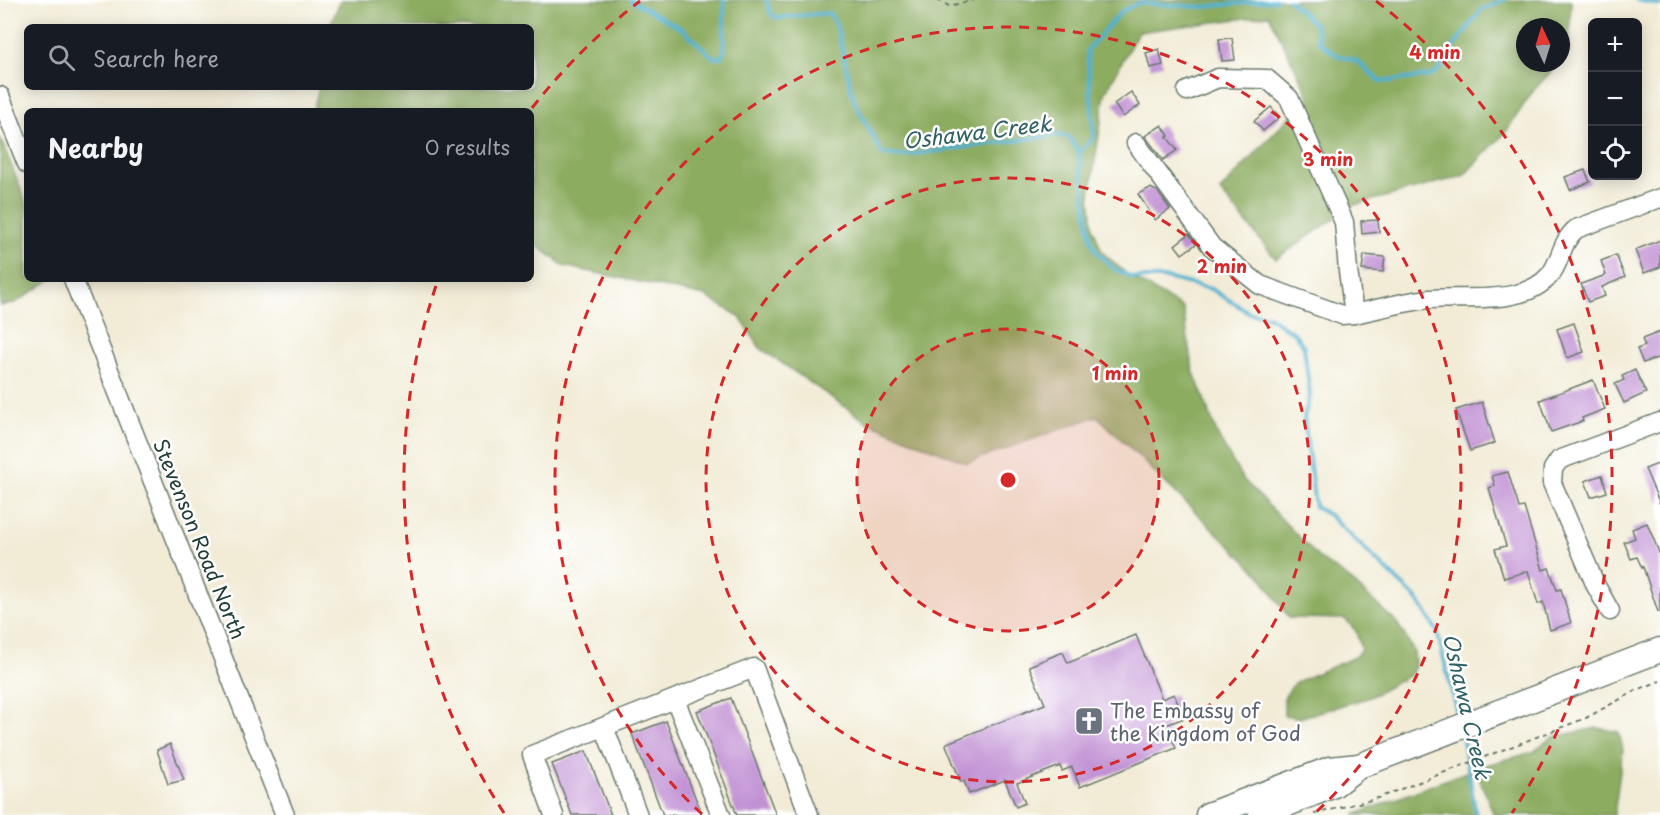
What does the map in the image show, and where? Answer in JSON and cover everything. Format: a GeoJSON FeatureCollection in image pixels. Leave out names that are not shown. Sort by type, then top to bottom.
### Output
{"type":"FeatureCollection","features":[{"type":"Feature","properties":{"kind":"main road"},"geometry":{"type":"LineString","coordinates":[[1208,815],[1330,769],[1359,766],[1660,650]]}},
{"type":"Feature","properties":{"kind":"main road"},"geometry":{"type":"LineString","coordinates":[[1261,815],[1334,785],[1359,766]]}},
{"type":"Feature","properties":{"kind":"street"},"geometry":{"type":"LineString","coordinates":[[1186,91],[1218,78],[1266,79],[1289,98],[1344,222],[1354,314]]}},
{"type":"Feature","properties":{"kind":"street"},"geometry":{"type":"LineString","coordinates":[[0,96],[24,156]]}},
{"type":"Feature","properties":{"kind":"street"},"geometry":{"type":"LineString","coordinates":[[1136,143],[1212,247],[1260,285],[1342,315],[1430,299],[1487,299],[1535,287],[1550,276],[1569,236],[1576,229],[1660,198]]}},
{"type":"Feature","properties":{"kind":"street","name":"Stevenson Road North"},"geometry":{"type":"LineString","coordinates":[[74,282],[285,815]]}},
{"type":"Feature","properties":{"kind":"street"},"geometry":{"type":"LineString","coordinates":[[1610,611],[1596,586],[1552,483],[1553,469],[1559,460],[1660,422]]}},
{"type":"Feature","properties":{"kind":"street"},"geometry":{"type":"LineString","coordinates":[[554,815],[532,755],[754,668],[809,815]]}},
{"type":"Feature","properties":{"kind":"street"},"geometry":{"type":"LineString","coordinates":[[675,699],[721,815]]}},
{"type":"Feature","properties":{"kind":"street"},"geometry":{"type":"LineString","coordinates":[[603,727],[638,815]]}},
{"type":"Feature","properties":{"kind":"path"},"geometry":{"type":"LineString","coordinates":[[938,0],[949,6],[974,0]]}},
{"type":"Feature","properties":{"kind":"path"},"geometry":{"type":"LineString","coordinates":[[1311,815],[1375,799],[1586,718],[1637,690],[1660,681]]}},
{"type":"Feature","properties":{"kind":"green space"},"geometry":{"type":"Polygon","coordinates":[[[341,0],[1571,0],[1570,26],[1570,18],[1516,18],[1516,72],[1551,72],[1533,91],[1505,133],[1463,176],[1354,205],[1276,259],[1220,191],[1309,96],[1269,15],[1138,32],[1105,94],[1090,195],[1093,227],[1102,252],[1128,275],[1183,308],[1193,370],[1218,436],[1242,478],[1319,558],[1347,577],[1397,623],[1414,651],[1415,666],[1410,675],[1370,697],[1299,718],[1284,715],[1284,698],[1294,683],[1355,657],[1361,649],[1356,631],[1345,619],[1289,618],[1260,575],[1097,416],[967,463],[867,422],[760,348],[739,316],[705,296],[564,266],[534,243],[534,108],[314,108],[318,90],[534,90],[534,24],[330,24],[341,0]]]}},
{"type":"Feature","properties":{"kind":"green space"},"geometry":{"type":"Polygon","coordinates":[[[0,137],[24,197],[24,282],[47,282],[15,303],[0,306],[0,137]]]}},
{"type":"Feature","properties":{"kind":"green space"},"geometry":{"type":"Polygon","coordinates":[[[1597,728],[1619,732],[1623,750],[1614,815],[1494,815],[1475,768],[1533,752],[1552,737],[1597,728]]]}},
{"type":"Feature","properties":{"kind":"green space"},"geometry":{"type":"Polygon","coordinates":[[[1471,770],[1471,791],[1477,815],[1354,815],[1471,770]]]}},
{"type":"Feature","properties":{"kind":"building"},"geometry":{"type":"Polygon","coordinates":[[[1232,38],[1235,60],[1222,61],[1219,39],[1232,38]]]}},
{"type":"Feature","properties":{"kind":"building"},"geometry":{"type":"Polygon","coordinates":[[[1159,49],[1163,65],[1150,68],[1146,53],[1159,49]]]}},
{"type":"Feature","properties":{"kind":"building"},"geometry":{"type":"Polygon","coordinates":[[[1131,92],[1140,105],[1123,117],[1114,104],[1131,92]]]}},
{"type":"Feature","properties":{"kind":"building"},"geometry":{"type":"Polygon","coordinates":[[[1271,107],[1280,117],[1263,131],[1254,121],[1271,107]]]}},
{"type":"Feature","properties":{"kind":"building"},"geometry":{"type":"Polygon","coordinates":[[[1162,125],[1169,136],[1167,137],[1177,150],[1163,160],[1145,136],[1162,125]]]}},
{"type":"Feature","properties":{"kind":"building"},"geometry":{"type":"Polygon","coordinates":[[[1585,170],[1590,182],[1570,190],[1565,177],[1585,170]]]}},
{"type":"Feature","properties":{"kind":"building"},"geometry":{"type":"Polygon","coordinates":[[[1150,188],[1157,191],[1170,209],[1155,220],[1138,194],[1150,188]]]}},
{"type":"Feature","properties":{"kind":"building"},"geometry":{"type":"Polygon","coordinates":[[[1378,220],[1379,232],[1362,234],[1361,221],[1378,220]]]}},
{"type":"Feature","properties":{"kind":"building"},"geometry":{"type":"Polygon","coordinates":[[[1189,234],[1196,244],[1182,254],[1175,245],[1189,234]]]}},
{"type":"Feature","properties":{"kind":"building"},"geometry":{"type":"Polygon","coordinates":[[[1660,240],[1660,267],[1644,273],[1635,250],[1660,240]]]}},
{"type":"Feature","properties":{"kind":"building"},"geometry":{"type":"Polygon","coordinates":[[[1364,255],[1385,257],[1383,272],[1362,270],[1364,255]]]}},
{"type":"Feature","properties":{"kind":"building"},"geometry":{"type":"Polygon","coordinates":[[[1616,255],[1625,277],[1602,287],[1605,296],[1588,302],[1581,284],[1606,275],[1601,261],[1616,255]]]}},
{"type":"Feature","properties":{"kind":"building"},"geometry":{"type":"Polygon","coordinates":[[[1574,323],[1584,352],[1567,358],[1557,329],[1574,323]]]}},
{"type":"Feature","properties":{"kind":"building"},"geometry":{"type":"Polygon","coordinates":[[[1660,332],[1660,357],[1643,363],[1637,349],[1645,346],[1642,339],[1660,332]]]}},
{"type":"Feature","properties":{"kind":"building"},"geometry":{"type":"Polygon","coordinates":[[[1635,370],[1646,393],[1624,403],[1615,384],[1624,380],[1622,376],[1635,370]]]}},
{"type":"Feature","properties":{"kind":"building"},"geometry":{"type":"Polygon","coordinates":[[[1593,380],[1605,409],[1582,418],[1583,421],[1551,432],[1540,400],[1593,380]]]}},
{"type":"Feature","properties":{"kind":"building"},"geometry":{"type":"Polygon","coordinates":[[[1482,402],[1495,443],[1470,451],[1456,410],[1482,402]]]}},
{"type":"Feature","properties":{"kind":"building"},"geometry":{"type":"Polygon","coordinates":[[[1660,463],[1660,504],[1645,469],[1660,463]]]}},
{"type":"Feature","properties":{"kind":"building"},"geometry":{"type":"Polygon","coordinates":[[[1508,472],[1519,508],[1524,507],[1543,570],[1549,568],[1557,590],[1561,589],[1571,623],[1550,630],[1543,602],[1538,604],[1528,571],[1504,578],[1495,549],[1506,546],[1489,488],[1495,486],[1492,476],[1508,472]]]}},
{"type":"Feature","properties":{"kind":"building"},"geometry":{"type":"Polygon","coordinates":[[[1602,475],[1607,492],[1591,497],[1585,481],[1602,475]]]}},
{"type":"Feature","properties":{"kind":"building"},"geometry":{"type":"Polygon","coordinates":[[[1647,523],[1660,555],[1660,612],[1658,612],[1643,567],[1637,557],[1631,559],[1624,542],[1635,538],[1632,529],[1647,523]]]}},
{"type":"Feature","properties":{"kind":"building","name":"The Embassy of the Kingdom of God"},"geometry":{"type":"Polygon","coordinates":[[[1136,635],[1162,699],[1174,694],[1184,718],[1166,725],[1176,748],[1080,787],[1072,767],[1062,771],[1060,766],[1017,783],[1025,803],[1016,807],[1005,780],[969,794],[964,781],[961,782],[947,743],[1045,704],[1029,666],[1063,652],[1068,663],[1136,635]]]}},
{"type":"Feature","properties":{"kind":"building"},"geometry":{"type":"Polygon","coordinates":[[[731,698],[776,815],[737,815],[697,711],[731,698]]]}},
{"type":"Feature","properties":{"kind":"building"},"geometry":{"type":"Polygon","coordinates":[[[666,721],[702,815],[663,815],[632,734],[666,721]]]}},
{"type":"Feature","properties":{"kind":"building"},"geometry":{"type":"Polygon","coordinates":[[[170,744],[184,780],[168,784],[157,750],[170,744]]]}},
{"type":"Feature","properties":{"kind":"building"},"geometry":{"type":"Polygon","coordinates":[[[586,751],[611,815],[572,815],[552,764],[586,751]]]}},
{"type":"Feature","properties":{"kind":"waterway","name":"Oshawa Creek"},"geometry":{"type":"LineString","coordinates":[[630,0],[682,29],[714,58],[721,57],[724,52],[724,0]]}},
{"type":"Feature","properties":{"kind":"waterway","name":"Oshawa Creek"},"geometry":{"type":"LineString","coordinates":[[766,0],[771,14],[776,18],[829,13],[836,24],[854,101],[882,154],[900,156],[1058,135],[1069,137],[1079,153],[1091,240],[1095,250],[1114,269],[1133,278],[1166,278],[1211,289],[1250,313],[1268,316],[1295,334],[1304,347],[1310,395],[1304,417],[1315,507],[1329,515],[1417,599],[1437,631],[1458,718]]}},
{"type":"Feature","properties":{"kind":"waterway"},"geometry":{"type":"LineString","coordinates":[[1079,153],[1094,137],[1087,50],[1122,11],[1139,3],[1202,7],[1276,0]]}},
{"type":"Feature","properties":{"kind":"waterway"},"geometry":{"type":"LineString","coordinates":[[1289,0],[1315,25],[1319,42],[1336,55],[1357,61],[1381,82],[1431,76],[1445,64],[1451,50],[1481,10],[1504,0]]}},
{"type":"Feature","properties":{"kind":"waterway"},"geometry":{"type":"LineString","coordinates":[[1637,0],[1660,5]]}},
{"type":"Feature","properties":{"kind":"waterway","name":"Oshawa Creek"},"geometry":{"type":"LineString","coordinates":[[1462,734],[1476,815]]}},
{"type":"Feature","properties":{"kind":"place","name":"The Embassy of the Kingdom of God"},"geometry":{"type":"Point","coordinates":[1089,721]}}]}
